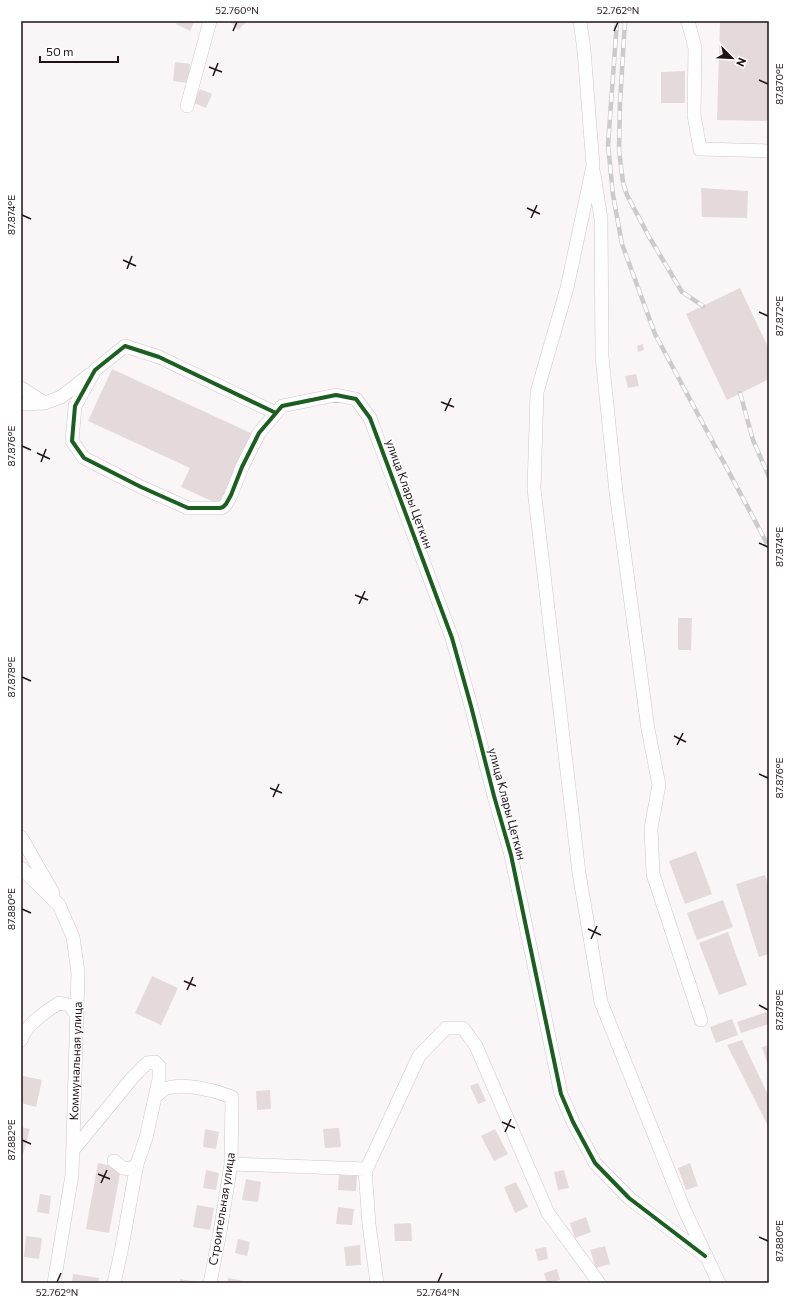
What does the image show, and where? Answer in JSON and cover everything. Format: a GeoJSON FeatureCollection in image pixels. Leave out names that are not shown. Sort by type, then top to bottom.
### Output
{"type":"FeatureCollection","features":[{"type":"Feature","properties":{"kind":"street"},"geometry":{"type":"LineString","coordinates":[[187,106],[210,21]]}},
{"type":"Feature","properties":{"kind":"street"},"geometry":{"type":"LineString","coordinates":[[580,21],[584,50],[593,166],[601,219],[602,357],[616,492],[648,729],[659,785],[651,828],[653,874],[701,1020]]}},
{"type":"Feature","properties":{"kind":"street"},"geometry":{"type":"LineString","coordinates":[[688,21],[695,48],[694,116],[700,149],[769,151]]}},
{"type":"Feature","properties":{"kind":"street"},"geometry":{"type":"LineString","coordinates":[[593,166],[567,288],[537,392],[534,489],[579,873],[601,1002],[684,1209],[719,1283]]}},
{"type":"Feature","properties":{"kind":"street","name":"улица Клары Цеткин"},"geometry":{"type":"LineString","coordinates":[[276,413],[159,357],[125,346],[95,370],[75,406],[72,441],[84,458],[141,487],[188,508],[220,508],[224,507],[226,504],[259,433],[282,406],[336,395],[356,400],[370,418],[452,638],[467,690],[494,796],[511,855],[561,1094],[573,1122],[595,1163],[629,1198],[705,1256]]}},
{"type":"Feature","properties":{"kind":"street"},"geometry":{"type":"LineString","coordinates":[[21,404],[45,403],[61,397],[95,370]]}},
{"type":"Feature","properties":{"kind":"street"},"geometry":{"type":"LineString","coordinates":[[21,388],[45,403]]}},
{"type":"Feature","properties":{"kind":"street","name":"Коммунальная улица"},"geometry":{"type":"LineString","coordinates":[[21,837],[59,905],[73,937],[78,973],[72,1175],[54,1283]]}},
{"type":"Feature","properties":{"kind":"street"},"geometry":{"type":"LineString","coordinates":[[21,868],[59,905]]}},
{"type":"Feature","properties":{"kind":"street"},"geometry":{"type":"LineString","coordinates":[[21,1040],[22,1036],[30,1027],[49,1009],[59,1003],[69,1005],[77,1015]]}},
{"type":"Feature","properties":{"kind":"street"},"geometry":{"type":"LineString","coordinates":[[377,1283],[369,1224],[365,1169],[367,1168],[419,1056],[446,1028],[462,1028],[476,1046],[548,1213],[599,1283]]}},
{"type":"Feature","properties":{"kind":"street","name":"Коммунальная улица"},"geometry":{"type":"LineString","coordinates":[[74,1148],[133,1077],[147,1063],[155,1062],[159,1066],[159,1079],[146,1138],[137,1164],[114,1283]]}},
{"type":"Feature","properties":{"kind":"street","name":"Строительная улица"},"geometry":{"type":"LineString","coordinates":[[155,1097],[166,1088],[186,1087],[219,1092],[232,1097],[231,1164],[210,1283]]}},
{"type":"Feature","properties":{"kind":"street"},"geometry":{"type":"LineString","coordinates":[[114,1161],[123,1168],[131,1169],[137,1164]]}},
{"type":"Feature","properties":{"kind":"street"},"geometry":{"type":"LineString","coordinates":[[231,1164],[365,1169]]}},
{"type":"Feature","properties":{"kind":"building"},"geometry":{"type":"Polygon","coordinates":[[[178,21],[195,21],[190,31],[176,24],[178,21]]]}},
{"type":"Feature","properties":{"kind":"building"},"geometry":{"type":"Polygon","coordinates":[[[247,21],[238,30],[230,22],[247,21]]]}},
{"type":"Feature","properties":{"kind":"building"},"geometry":{"type":"Polygon","coordinates":[[[720,21],[769,21],[769,121],[717,120],[720,21]]]}},
{"type":"Feature","properties":{"kind":"building"},"geometry":{"type":"Polygon","coordinates":[[[175,62],[190,64],[188,83],[173,81],[175,62]]]}},
{"type":"Feature","properties":{"kind":"building"},"geometry":{"type":"Polygon","coordinates":[[[685,71],[685,103],[661,103],[661,72],[685,71]]]}},
{"type":"Feature","properties":{"kind":"building"},"geometry":{"type":"Polygon","coordinates":[[[200,89],[212,94],[206,108],[194,103],[200,89]]]}},
{"type":"Feature","properties":{"kind":"building"},"geometry":{"type":"Polygon","coordinates":[[[701,188],[748,191],[747,218],[702,217],[701,188]]]}},
{"type":"Feature","properties":{"kind":"building"},"geometry":{"type":"Polygon","coordinates":[[[740,288],[769,349],[769,379],[727,400],[686,314],[740,288]]]}},
{"type":"Feature","properties":{"kind":"building"},"geometry":{"type":"Polygon","coordinates":[[[643,344],[644,350],[638,352],[637,346],[643,344]]]}},
{"type":"Feature","properties":{"kind":"building"},"geometry":{"type":"Polygon","coordinates":[[[112,369],[255,435],[223,506],[181,487],[190,468],[88,421],[112,369]]]}},
{"type":"Feature","properties":{"kind":"building"},"geometry":{"type":"Polygon","coordinates":[[[636,374],[639,386],[628,388],[625,376],[636,374]]]}},
{"type":"Feature","properties":{"kind":"building"},"geometry":{"type":"Polygon","coordinates":[[[678,618],[692,618],[691,650],[678,650],[678,618]]]}},
{"type":"Feature","properties":{"kind":"building"},"geometry":{"type":"Polygon","coordinates":[[[696,851],[712,894],[685,904],[669,861],[696,851]]]}},
{"type":"Feature","properties":{"kind":"building"},"geometry":{"type":"Polygon","coordinates":[[[765,875],[769,886],[769,954],[759,957],[736,884],[765,875]]]}},
{"type":"Feature","properties":{"kind":"building"},"geometry":{"type":"Polygon","coordinates":[[[723,900],[733,927],[697,940],[687,913],[723,900]]]}},
{"type":"Feature","properties":{"kind":"building"},"geometry":{"type":"Polygon","coordinates":[[[728,932],[747,985],[719,995],[699,943],[728,932]]]}},
{"type":"Feature","properties":{"kind":"building"},"geometry":{"type":"Polygon","coordinates":[[[152,976],[178,988],[161,1025],[135,1013],[152,976]]]}},
{"type":"Feature","properties":{"kind":"building"},"geometry":{"type":"Polygon","coordinates":[[[769,1011],[769,1024],[741,1033],[737,1022],[769,1011]]]}},
{"type":"Feature","properties":{"kind":"building"},"geometry":{"type":"Polygon","coordinates":[[[732,1019],[738,1035],[716,1043],[710,1027],[732,1019]]]}},
{"type":"Feature","properties":{"kind":"building"},"geometry":{"type":"Polygon","coordinates":[[[742,1040],[769,1097],[769,1128],[727,1045],[742,1040]]]}},
{"type":"Feature","properties":{"kind":"building"},"geometry":{"type":"Polygon","coordinates":[[[769,1045],[769,1065],[768,1065],[762,1047],[769,1045]]]}},
{"type":"Feature","properties":{"kind":"building"},"geometry":{"type":"Polygon","coordinates":[[[23,1076],[42,1080],[36,1107],[21,1103],[21,1083],[23,1076]]]}},
{"type":"Feature","properties":{"kind":"building"},"geometry":{"type":"Polygon","coordinates":[[[478,1083],[486,1101],[478,1104],[470,1086],[478,1083]]]}},
{"type":"Feature","properties":{"kind":"building"},"geometry":{"type":"Polygon","coordinates":[[[270,1090],[271,1109],[257,1110],[256,1091],[270,1090]]]}},
{"type":"Feature","properties":{"kind":"building"},"geometry":{"type":"Polygon","coordinates":[[[21,1127],[30,1129],[22,1158],[21,1158],[21,1127]]]}},
{"type":"Feature","properties":{"kind":"building"},"geometry":{"type":"Polygon","coordinates":[[[339,1128],[341,1147],[325,1148],[323,1129],[339,1128]]]}},
{"type":"Feature","properties":{"kind":"building"},"geometry":{"type":"Polygon","coordinates":[[[205,1129],[219,1132],[216,1149],[203,1147],[205,1129]]]}},
{"type":"Feature","properties":{"kind":"building"},"geometry":{"type":"Polygon","coordinates":[[[495,1129],[508,1154],[494,1161],[481,1136],[495,1129]]]}},
{"type":"Feature","properties":{"kind":"building"},"geometry":{"type":"Polygon","coordinates":[[[98,1163],[121,1168],[109,1233],[86,1229],[98,1163]]]}},
{"type":"Feature","properties":{"kind":"building"},"geometry":{"type":"Polygon","coordinates":[[[690,1163],[698,1186],[686,1190],[678,1168],[690,1163]]]}},
{"type":"Feature","properties":{"kind":"building"},"geometry":{"type":"Polygon","coordinates":[[[206,1170],[219,1173],[216,1190],[203,1188],[206,1170]]]}},
{"type":"Feature","properties":{"kind":"building"},"geometry":{"type":"Polygon","coordinates":[[[564,1170],[569,1188],[558,1190],[554,1172],[564,1170]]]}},
{"type":"Feature","properties":{"kind":"building"},"geometry":{"type":"Polygon","coordinates":[[[339,1175],[357,1176],[356,1191],[338,1190],[339,1175]]]}},
{"type":"Feature","properties":{"kind":"building"},"geometry":{"type":"Polygon","coordinates":[[[246,1179],[261,1182],[258,1202],[242,1200],[246,1179]]]}},
{"type":"Feature","properties":{"kind":"building"},"geometry":{"type":"Polygon","coordinates":[[[516,1182],[528,1207],[515,1213],[504,1187],[516,1182]]]}},
{"type":"Feature","properties":{"kind":"building"},"geometry":{"type":"Polygon","coordinates":[[[40,1194],[51,1196],[49,1214],[37,1212],[40,1194]]]}},
{"type":"Feature","properties":{"kind":"building"},"geometry":{"type":"Polygon","coordinates":[[[197,1205],[214,1208],[210,1230],[193,1227],[197,1205]]]}},
{"type":"Feature","properties":{"kind":"building"},"geometry":{"type":"Polygon","coordinates":[[[338,1207],[354,1209],[352,1225],[336,1224],[338,1207]]]}},
{"type":"Feature","properties":{"kind":"building"},"geometry":{"type":"Polygon","coordinates":[[[586,1217],[591,1232],[575,1238],[570,1223],[586,1217]]]}},
{"type":"Feature","properties":{"kind":"building"},"geometry":{"type":"Polygon","coordinates":[[[411,1223],[412,1241],[395,1241],[394,1224],[411,1223]]]}},
{"type":"Feature","properties":{"kind":"building"},"geometry":{"type":"Polygon","coordinates":[[[26,1236],[42,1238],[39,1259],[24,1257],[26,1236]]]}},
{"type":"Feature","properties":{"kind":"building"},"geometry":{"type":"Polygon","coordinates":[[[238,1239],[250,1242],[247,1256],[235,1253],[238,1239]]]}},
{"type":"Feature","properties":{"kind":"building"},"geometry":{"type":"Polygon","coordinates":[[[360,1245],[361,1265],[346,1266],[344,1247],[360,1245]]]}},
{"type":"Feature","properties":{"kind":"building"},"geometry":{"type":"Polygon","coordinates":[[[605,1246],[610,1264],[596,1268],[590,1250],[605,1246]]]}},
{"type":"Feature","properties":{"kind":"building"},"geometry":{"type":"Polygon","coordinates":[[[546,1247],[548,1259],[538,1261],[535,1249],[546,1247]]]}},
{"type":"Feature","properties":{"kind":"building"},"geometry":{"type":"Polygon","coordinates":[[[557,1269],[560,1280],[547,1283],[544,1273],[557,1269]]]}},
{"type":"Feature","properties":{"kind":"building"},"geometry":{"type":"Polygon","coordinates":[[[73,1274],[99,1278],[98,1283],[72,1283],[73,1274]]]}},
{"type":"Feature","properties":{"kind":"building"},"geometry":{"type":"Polygon","coordinates":[[[228,1278],[244,1281],[243,1283],[228,1283],[228,1278]]]}},
{"type":"Feature","properties":{"kind":"building"},"geometry":{"type":"Polygon","coordinates":[[[180,1279],[197,1282],[197,1283],[180,1283],[180,1279]]]}},
{"type":"Feature","properties":{"kind":"railway"},"geometry":{"type":"LineString","coordinates":[[617,21],[608,145],[613,195],[622,244],[655,334],[769,547]]}},
{"type":"Feature","properties":{"kind":"railway"},"geometry":{"type":"LineString","coordinates":[[625,21],[619,150],[623,183],[627,195],[648,235],[682,292],[703,306]]}},
{"type":"Feature","properties":{"kind":"railway"},"geometry":{"type":"LineString","coordinates":[[740,393],[753,440],[769,477]]}},
{"type":"Feature","properties":{"kind":"cycle path"},"geometry":{"type":"LineString","coordinates":[[276,413],[159,357],[125,346],[95,370],[75,406],[72,441],[84,458],[141,487],[188,508],[220,508],[226,504],[231,495],[242,467],[259,433],[282,406],[336,395],[356,399],[370,418],[452,638],[511,855],[561,1094],[573,1122],[595,1163],[629,1198],[705,1256]]}}]}
